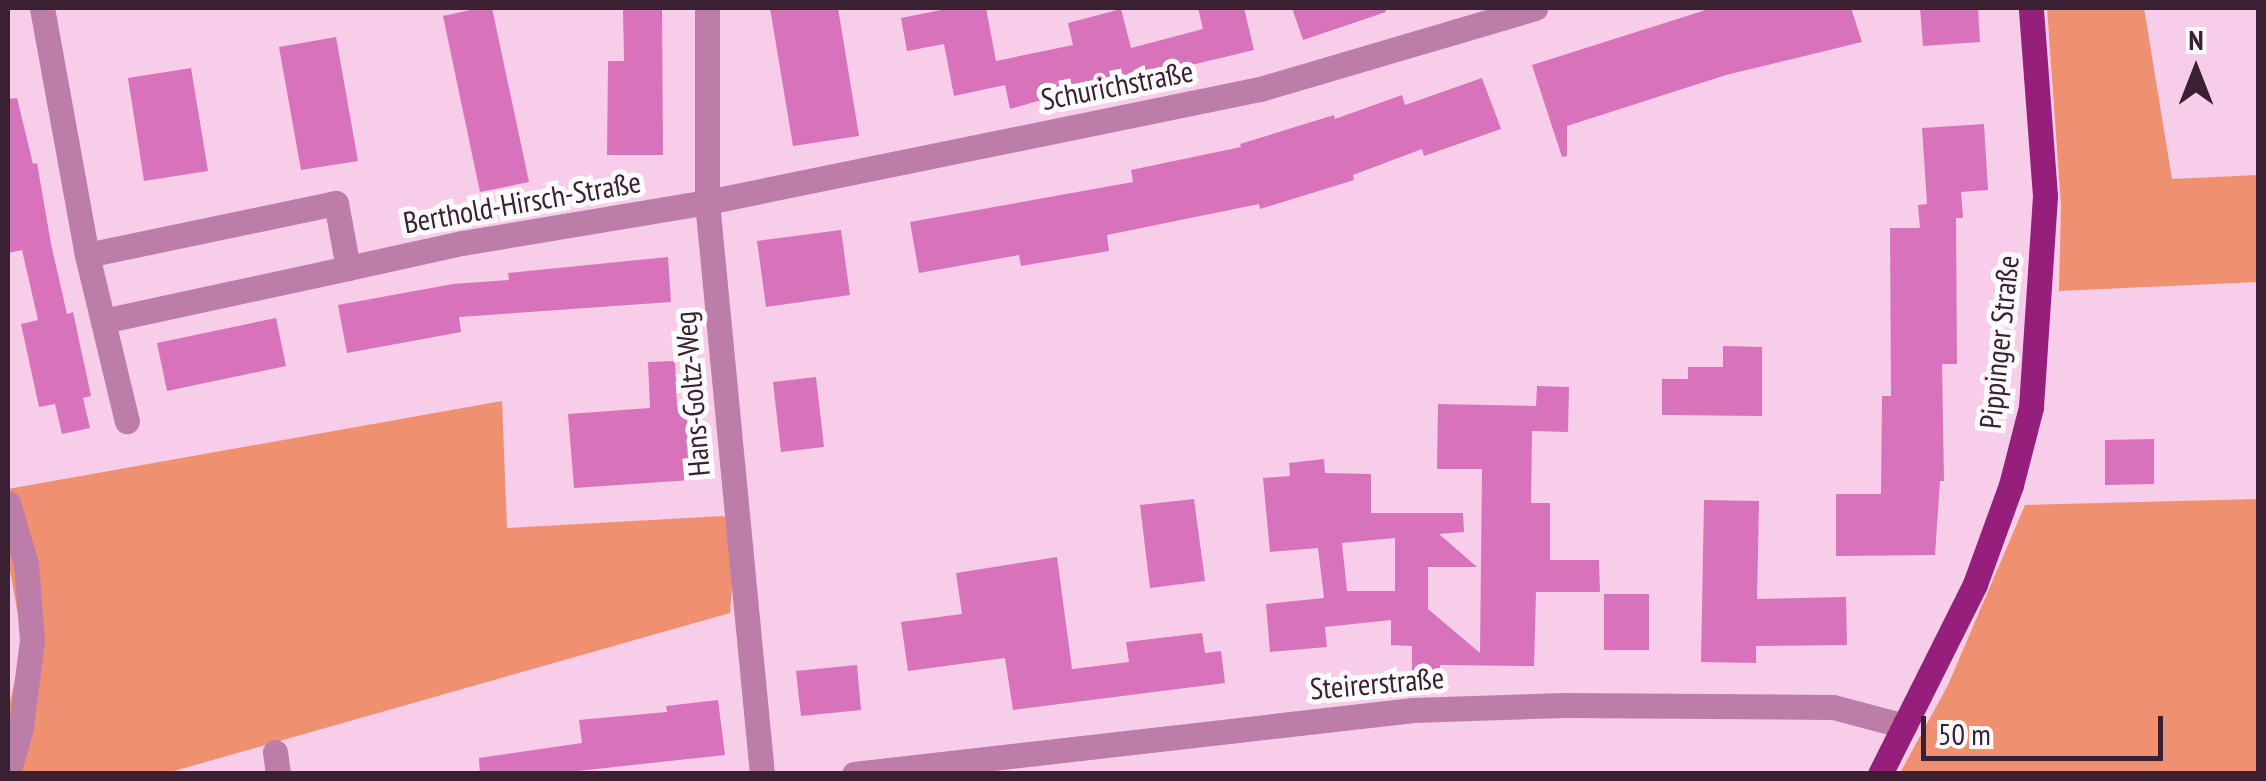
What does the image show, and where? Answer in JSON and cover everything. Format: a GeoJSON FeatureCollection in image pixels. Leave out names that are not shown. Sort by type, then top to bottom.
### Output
{"type":"FeatureCollection","features":[{"type":"Feature","properties":{"kind":"main road","name":"Pippinger Straße"},"geometry":{"type":"LineString","coordinates":[[1880,774],[1975,584],[2011,485],[2030,407],[2045,196],[2032,8]]}},
{"type":"Feature","properties":{"kind":"street"},"geometry":{"type":"LineString","coordinates":[[42,8],[87,255],[127,421]]}},
{"type":"Feature","properties":{"kind":"street","name":"Hans-Goltz-Weg"},"geometry":{"type":"LineString","coordinates":[[707,8],[707,202],[762,774]]}},
{"type":"Feature","properties":{"kind":"street","name":"Schurichstraße"},"geometry":{"type":"LineString","coordinates":[[707,202],[1260,89],[1535,8]]}},
{"type":"Feature","properties":{"kind":"street","name":"Berthold-Hirsch-Straße"},"geometry":{"type":"LineString","coordinates":[[104,322],[462,243],[707,202]]}},
{"type":"Feature","properties":{"kind":"street"},"geometry":{"type":"LineString","coordinates":[[87,255],[336,203],[348,268]]}},
{"type":"Feature","properties":{"kind":"street"},"geometry":{"type":"LineString","coordinates":[[8,502],[26,564],[32,640],[21,728],[8,774]]}},
{"type":"Feature","properties":{"kind":"street","name":"Steirerstraße"},"geometry":{"type":"LineString","coordinates":[[854,774],[1413,710],[1833,707],[1906,726]]}},
{"type":"Feature","properties":{"kind":"shaded area"},"geometry":{"type":"Polygon","coordinates":[[[2047,8],[2144,8],[2172,179],[2258,175],[2258,282],[2059,291],[2061,205],[2047,8]]]}},
{"type":"Feature","properties":{"kind":"shaded area"},"geometry":{"type":"Polygon","coordinates":[[[502,401],[507,528],[723,516],[737,524],[730,613],[167,773],[8,774],[8,711],[23,643],[8,559],[8,489],[502,401]]]}},
{"type":"Feature","properties":{"kind":"shaded area"},"geometry":{"type":"Polygon","coordinates":[[[2258,499],[2258,773],[1900,773],[1948,685],[2025,505],[2258,499]]]}},
{"type":"Feature","properties":{"kind":"building"},"geometry":{"type":"Polygon","coordinates":[[[492,8],[529,182],[480,192],[443,16],[492,8]]]}},
{"type":"Feature","properties":{"kind":"building"},"geometry":{"type":"Polygon","coordinates":[[[623,8],[662,8],[663,155],[607,155],[608,61],[624,61],[623,8]]]}},
{"type":"Feature","properties":{"kind":"building"},"geometry":{"type":"Polygon","coordinates":[[[770,8],[838,8],[859,136],[793,146],[770,8]]]}},
{"type":"Feature","properties":{"kind":"building"},"geometry":{"type":"Polygon","coordinates":[[[951,8],[986,8],[996,61],[1073,45],[1068,23],[1121,9],[1131,48],[1203,29],[1198,8],[1244,8],[1254,50],[1141,77],[1140,72],[1010,109],[1005,85],[954,96],[944,44],[907,51],[901,18],[951,8]]]}},
{"type":"Feature","properties":{"kind":"building"},"geometry":{"type":"Polygon","coordinates":[[[1292,8],[1385,8],[1386,12],[1303,40],[1292,8]]]}},
{"type":"Feature","properties":{"kind":"building"},"geometry":{"type":"Polygon","coordinates":[[[1712,8],[1851,8],[1862,42],[1726,75],[1567,126],[1567,156],[1562,157],[1532,65],[1712,8]]]}},
{"type":"Feature","properties":{"kind":"building"},"geometry":{"type":"Polygon","coordinates":[[[1920,8],[1978,8],[1980,42],[1923,46],[1920,8]]]}},
{"type":"Feature","properties":{"kind":"building"},"geometry":{"type":"Polygon","coordinates":[[[336,37],[358,161],[301,170],[279,47],[336,37]]]}},
{"type":"Feature","properties":{"kind":"building"},"geometry":{"type":"Polygon","coordinates":[[[191,68],[208,171],[144,181],[128,78],[191,68]]]}},
{"type":"Feature","properties":{"kind":"building"},"geometry":{"type":"Polygon","coordinates":[[[1482,78],[1501,129],[1424,156],[1422,149],[1353,175],[1354,180],[1260,209],[1259,204],[1107,235],[1109,251],[1021,266],[1019,255],[919,273],[910,222],[1133,182],[1131,170],[1241,147],[1240,144],[1334,115],[1335,119],[1402,95],[1405,105],[1482,78]]]}},
{"type":"Feature","properties":{"kind":"building"},"geometry":{"type":"Polygon","coordinates":[[[17,98],[33,164],[37,163],[67,314],[73,312],[91,396],[83,398],[90,428],[62,434],[55,404],[39,407],[21,324],[38,320],[22,250],[8,253],[8,99],[17,98]]]}},
{"type":"Feature","properties":{"kind":"building"},"geometry":{"type":"Polygon","coordinates":[[[1984,124],[1988,190],[1961,192],[1963,218],[1956,218],[1957,364],[1942,364],[1944,481],[1940,481],[1935,555],[1836,556],[1836,494],[1881,494],[1882,396],[1891,396],[1890,228],[1920,228],[1918,205],[1927,204],[1922,128],[1984,124]]]}},
{"type":"Feature","properties":{"kind":"building"},"geometry":{"type":"Polygon","coordinates":[[[841,230],[850,295],[766,307],[757,241],[841,230]]]}},
{"type":"Feature","properties":{"kind":"building"},"geometry":{"type":"Polygon","coordinates":[[[668,257],[671,302],[459,317],[461,332],[347,353],[338,305],[453,284],[509,280],[508,273],[668,257]]]}},
{"type":"Feature","properties":{"kind":"building"},"geometry":{"type":"Polygon","coordinates":[[[276,318],[286,366],[167,391],[157,343],[276,318]]]}},
{"type":"Feature","properties":{"kind":"building"},"geometry":{"type":"Polygon","coordinates":[[[1723,346],[1762,347],[1762,416],[1662,415],[1662,379],[1688,379],[1688,367],[1723,367],[1723,346]]]}},
{"type":"Feature","properties":{"kind":"building"},"geometry":{"type":"Polygon","coordinates":[[[675,361],[677,406],[686,406],[692,480],[574,488],[568,414],[650,408],[648,362],[675,361]]]}},
{"type":"Feature","properties":{"kind":"building"},"geometry":{"type":"Polygon","coordinates":[[[816,377],[824,447],[781,452],[773,382],[816,377]]]}},
{"type":"Feature","properties":{"kind":"building"},"geometry":{"type":"Polygon","coordinates":[[[1537,386],[1569,387],[1568,432],[1532,431],[1531,503],[1550,503],[1550,560],[1599,560],[1600,592],[1536,592],[1534,666],[1440,665],[1440,670],[1412,670],[1412,646],[1391,645],[1391,620],[1325,627],[1327,647],[1270,652],[1266,604],[1324,598],[1318,548],[1270,552],[1263,478],[1290,476],[1289,463],[1324,459],[1325,473],[1371,474],[1371,513],[1463,513],[1464,532],[1439,534],[1477,567],[1428,567],[1428,609],[1480,653],[1482,469],[1437,469],[1438,404],[1536,406],[1537,386]],[[1395,538],[1342,543],[1347,591],[1395,591],[1395,538]]]}},
{"type":"Feature","properties":{"kind":"building"},"geometry":{"type":"Polygon","coordinates":[[[2154,439],[2154,484],[2105,485],[2105,440],[2154,439]]]}},
{"type":"Feature","properties":{"kind":"building"},"geometry":{"type":"Polygon","coordinates":[[[1194,499],[1205,581],[1150,588],[1140,505],[1194,499]]]}},
{"type":"Feature","properties":{"kind":"building"},"geometry":{"type":"Polygon","coordinates":[[[1704,500],[1759,501],[1757,599],[1846,597],[1847,645],[1756,646],[1756,663],[1701,662],[1704,500]]]}},
{"type":"Feature","properties":{"kind":"building"},"geometry":{"type":"Polygon","coordinates":[[[1057,557],[1072,669],[1129,662],[1126,642],[1202,633],[1205,653],[1221,651],[1225,683],[1013,710],[1005,658],[908,671],[901,622],[962,614],[956,573],[1057,557]]]}},
{"type":"Feature","properties":{"kind":"building"},"geometry":{"type":"Polygon","coordinates":[[[1604,594],[1649,594],[1649,650],[1604,650],[1604,594]]]}},
{"type":"Feature","properties":{"kind":"building"},"geometry":{"type":"Polygon","coordinates":[[[857,665],[861,710],[801,716],[796,671],[857,665]]]}},
{"type":"Feature","properties":{"kind":"building"},"geometry":{"type":"Polygon","coordinates":[[[718,700],[725,755],[550,774],[480,774],[479,758],[582,743],[579,720],[667,712],[666,706],[718,700]]]}}]}
